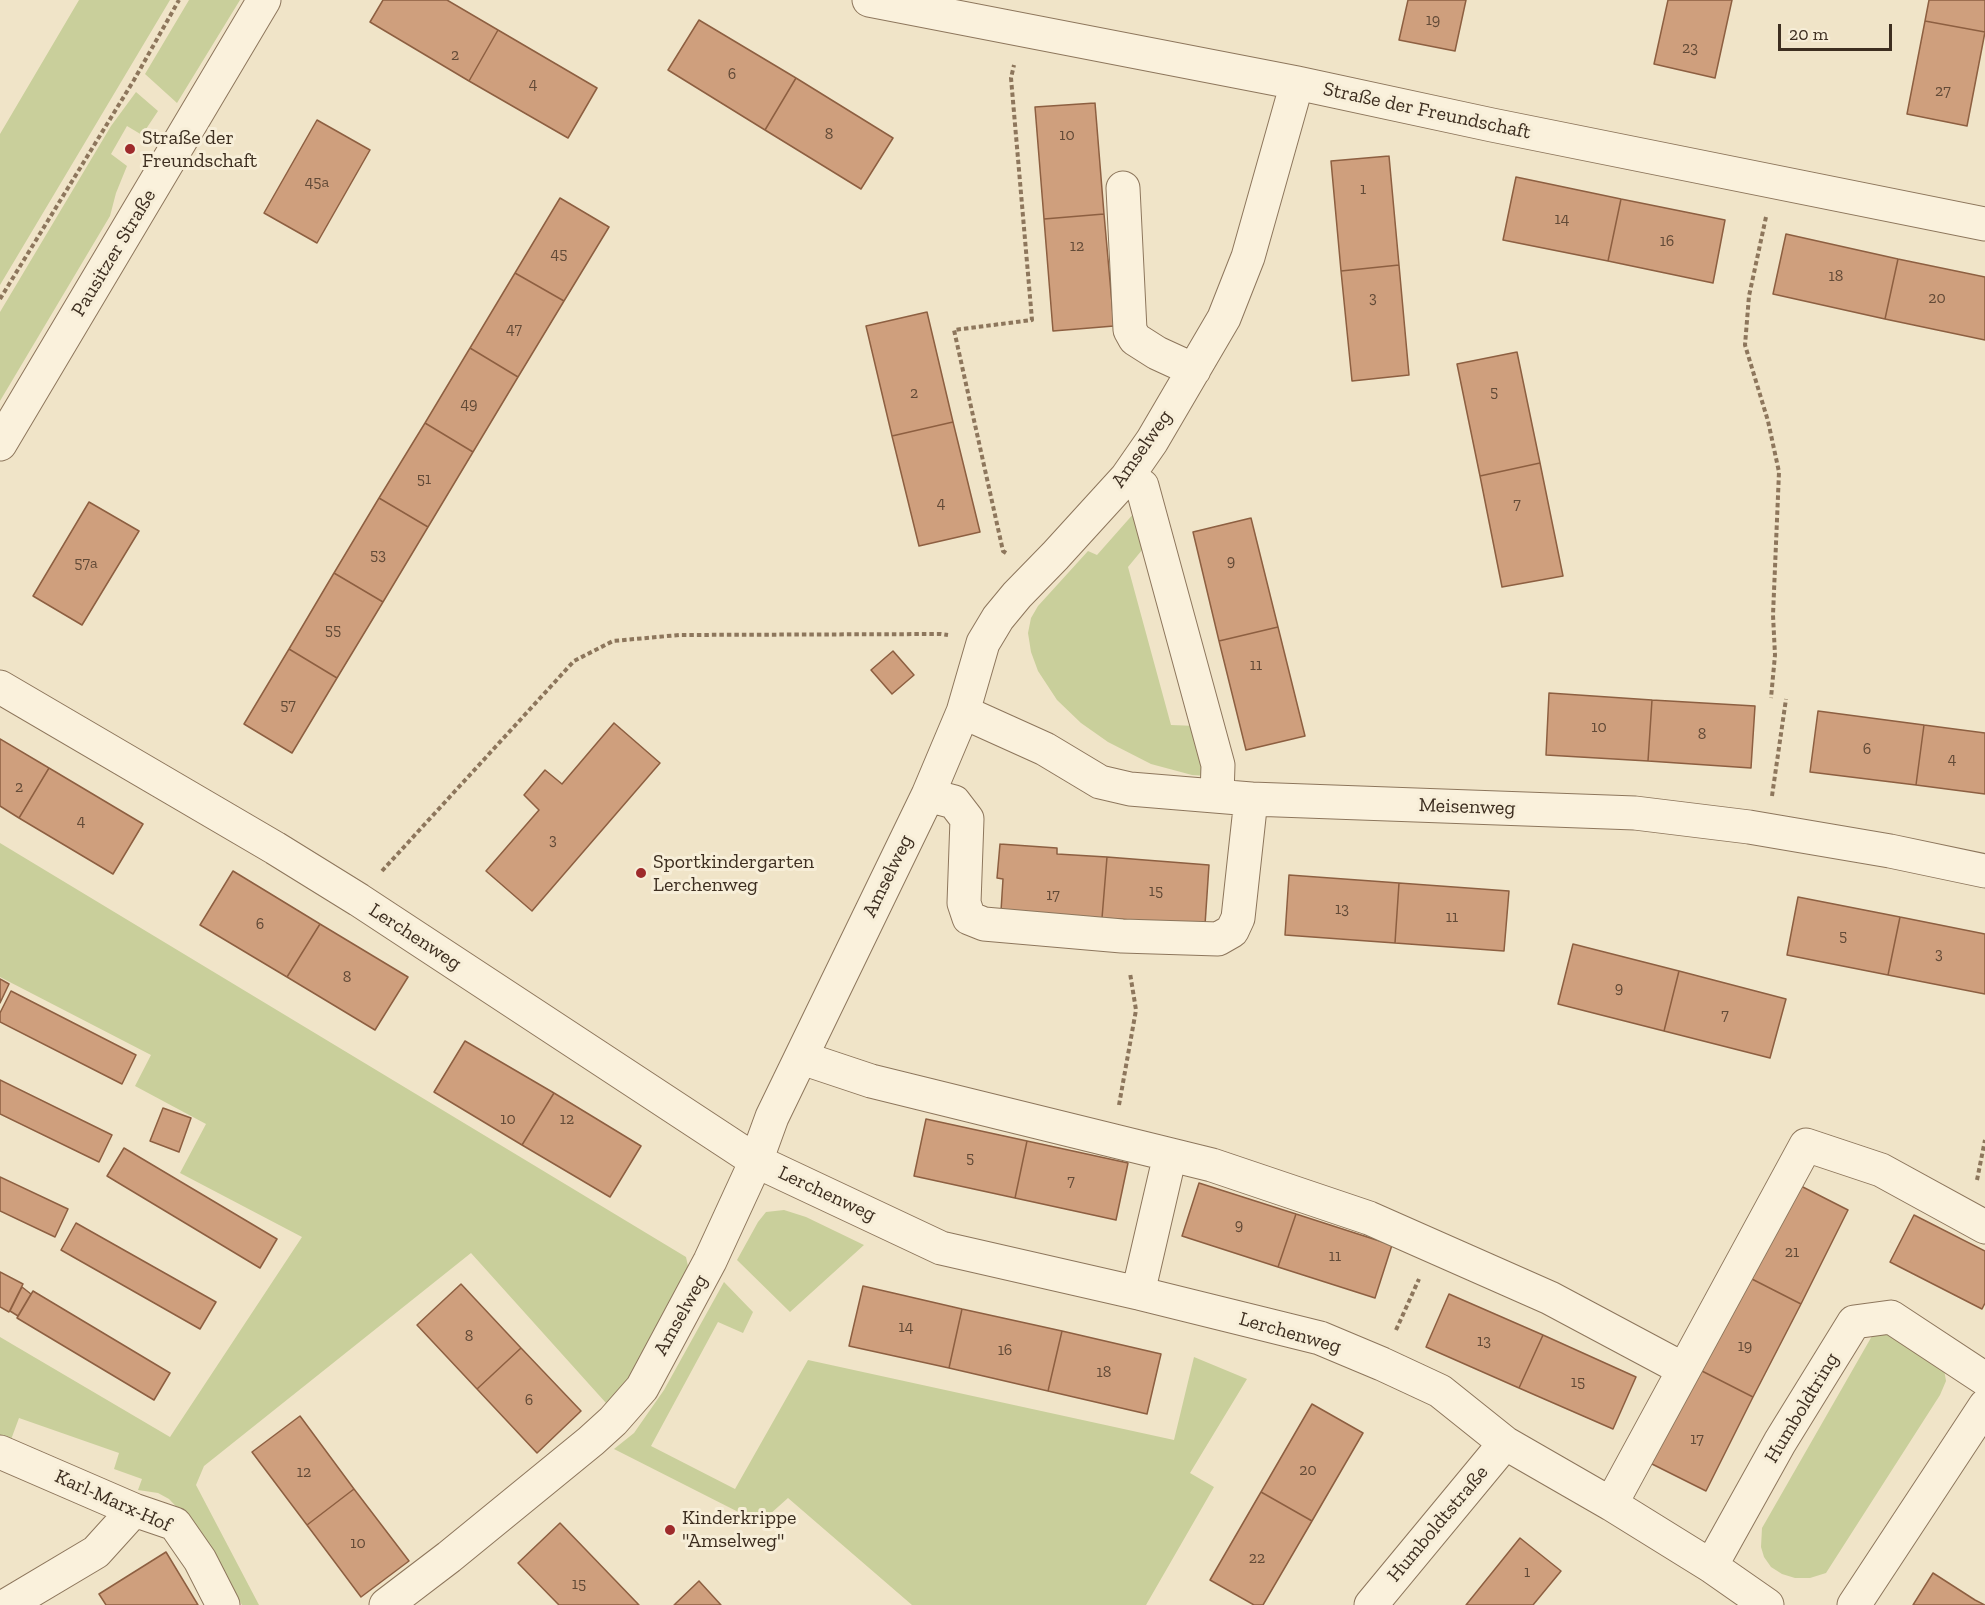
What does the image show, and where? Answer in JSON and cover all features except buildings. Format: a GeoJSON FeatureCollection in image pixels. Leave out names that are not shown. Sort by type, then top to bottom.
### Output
{"type":"FeatureCollection","features":[{"type":"Feature","properties":{"kind":"street","name":"Pausitzer Straße"},"geometry":{"type":"LineString","coordinates":[[0,444],[264,0]]}},
{"type":"Feature","properties":{"kind":"street","name":"Straße der Freundschaft"},"geometry":{"type":"LineString","coordinates":[[869,0],[1297,83],[1985,224]]}},
{"type":"Feature","properties":{"kind":"street","name":"Amselweg"},"geometry":{"type":"LineString","coordinates":[[386,1605],[591,1441],[642,1388],[710,1261],[756,1161],[772,1117],[928,795],[963,711],[983,643],[1004,610],[1126,477],[1152,441],[1224,318],[1248,258],[1297,83]]}},
{"type":"Feature","properties":{"kind":"street"},"geometry":{"type":"LineString","coordinates":[[1123,188],[1130,330],[1134,339],[1157,353],[1194,370]]}},
{"type":"Feature","properties":{"kind":"street"},"geometry":{"type":"LineString","coordinates":[[1126,477],[1142,486],[1218,765],[1217,796]]}},
{"type":"Feature","properties":{"kind":"street","name":"Lerchenweg"},"geometry":{"type":"LineString","coordinates":[[0,687],[275,848],[359,900],[756,1161],[941,1248],[1320,1338],[1382,1364],[1440,1391],[1506,1443],[1711,1566]]}},
{"type":"Feature","properties":{"kind":"street","name":"Meisenweg"},"geometry":{"type":"LineString","coordinates":[[963,711],[1045,749],[1100,782],[1130,789],[1251,799],[1635,813],[1767,830],[1890,851],[1985,871]]}},
{"type":"Feature","properties":{"kind":"street"},"geometry":{"type":"LineString","coordinates":[[928,795],[954,802],[967,819],[964,903],[969,918],[984,924],[1122,936],[1218,939],[1232,931],[1238,918],[1251,799]]}},
{"type":"Feature","properties":{"kind":"street"},"geometry":{"type":"LineString","coordinates":[[802,1058],[871,1081],[1212,1165],[1312,1197],[1370,1218],[1550,1298],[1683,1369]]}},
{"type":"Feature","properties":{"kind":"street"},"geometry":{"type":"LineString","coordinates":[[1611,1504],[1806,1145],[1881,1170],[1985,1227]]}},
{"type":"Feature","properties":{"kind":"street"},"geometry":{"type":"LineString","coordinates":[[1138,1293],[1170,1155]]}},
{"type":"Feature","properties":{"kind":"street","name":"Humboldtring"},"geometry":{"type":"LineString","coordinates":[[1711,1566],[1780,1442],[1854,1322],[1891,1317],[1985,1379]]}},
{"type":"Feature","properties":{"kind":"street"},"geometry":{"type":"LineString","coordinates":[[1854,1605],[1982,1411]]}},
{"type":"Feature","properties":{"kind":"street","name":"Humboldtstraße"},"geometry":{"type":"LineString","coordinates":[[1371,1605],[1506,1443]]}},
{"type":"Feature","properties":{"kind":"street","name":"Karl-Marx-Hof"},"geometry":{"type":"LineString","coordinates":[[0,1452],[134,1510],[174,1524],[200,1560],[224,1605]]}},
{"type":"Feature","properties":{"kind":"street"},"geometry":{"type":"LineString","coordinates":[[7,1605],[96,1552],[134,1510]]}},
{"type":"Feature","properties":{"kind":"street"},"geometry":{"type":"LineString","coordinates":[[1711,1566],[1767,1605]]}},
{"type":"Feature","properties":{"kind":"path"},"geometry":{"type":"LineString","coordinates":[[0,298],[134,80],[179,0]]}},
{"type":"Feature","properties":{"kind":"path"},"geometry":{"type":"LineString","coordinates":[[1020,30],[1011,78],[1032,320],[954,330],[1004,551],[1035,575]]}},
{"type":"Feature","properties":{"kind":"path"},"geometry":{"type":"LineString","coordinates":[[1771,698],[1775,655],[1773,615],[1779,472],[1768,421],[1745,345],[1749,296],[1774,181]]}},
{"type":"Feature","properties":{"kind":"path"},"geometry":{"type":"LineString","coordinates":[[359,900],[387,865],[574,661],[613,641],[680,635],[942,634],[983,643]]}},
{"type":"Feature","properties":{"kind":"path"},"geometry":{"type":"LineString","coordinates":[[1767,830],[1786,699]]}},
{"type":"Feature","properties":{"kind":"path"},"geometry":{"type":"LineString","coordinates":[[1112,1141],[1136,1010],[1132,987]]}},
{"type":"Feature","properties":{"kind":"path"},"geometry":{"type":"LineString","coordinates":[[1976,1187],[1985,1140]]}},
{"type":"Feature","properties":{"kind":"path"},"geometry":{"type":"LineString","coordinates":[[1382,1364],[1433,1246]]}},
{"type":"Feature","properties":{"kind":"green space"},"geometry":{"type":"Polygon","coordinates":[[[79,0],[170,0],[0,285],[0,134],[79,0]]]}},
{"type":"Feature","properties":{"kind":"green space"},"geometry":{"type":"Polygon","coordinates":[[[189,0],[240,0],[177,103],[145,74],[189,0]]]}},
{"type":"Feature","properties":{"kind":"green space"},"geometry":{"type":"Polygon","coordinates":[[[136,92],[158,111],[142,135],[127,126],[111,154],[127,166],[110,216],[0,401],[0,312],[111,126],[136,92]]]}},
{"type":"Feature","properties":{"kind":"green space"},"geometry":{"type":"Polygon","coordinates":[[[1135,512],[1147,544],[1128,567],[1171,725],[1197,726],[1207,776],[1192,775],[1151,764],[1108,742],[1081,723],[1057,700],[1038,671],[1031,652],[1028,633],[1031,618],[1038,606],[1088,551],[1097,555],[1135,512]]]}},
{"type":"Feature","properties":{"kind":"green space"},"geometry":{"type":"Polygon","coordinates":[[[0,843],[686,1257],[688,1266],[629,1380],[606,1403],[471,1253],[204,1466],[196,1485],[259,1605],[242,1605],[190,1521],[169,1499],[158,1493],[138,1490],[142,1479],[114,1469],[119,1453],[19,1418],[9,1445],[0,1438],[0,1337],[170,1437],[302,1237],[180,1173],[206,1124],[135,1086],[151,1055],[0,977],[0,843]]]}},
{"type":"Feature","properties":{"kind":"green space"},"geometry":{"type":"Polygon","coordinates":[[[784,1210],[806,1217],[864,1245],[790,1312],[737,1260],[766,1212],[784,1210]]]}},
{"type":"Feature","properties":{"kind":"green space"},"geometry":{"type":"Polygon","coordinates":[[[724,1282],[753,1312],[743,1333],[718,1322],[651,1446],[735,1489],[808,1360],[1174,1440],[1194,1357],[1247,1379],[1190,1473],[1214,1487],[1146,1605],[912,1605],[788,1498],[760,1523],[614,1449],[634,1433],[664,1390],[724,1282]]]}},
{"type":"Feature","properties":{"kind":"green space"},"geometry":{"type":"Polygon","coordinates":[[[1883,1333],[1895,1334],[1944,1369],[1946,1381],[1940,1395],[1826,1573],[1810,1578],[1795,1578],[1782,1574],[1771,1567],[1764,1557],[1761,1547],[1762,1528],[1872,1336],[1883,1333]]]}},
{"type":"Feature","properties":{"kind":"place","name":"Straße der Freundschaft"},"geometry":{"type":"Point","coordinates":[130,149]}},
{"type":"Feature","properties":{"kind":"place","name":"Sportkindergarten Lerchenweg"},"geometry":{"type":"Point","coordinates":[641,873]}},
{"type":"Feature","properties":{"kind":"place","name":"Kinderkrippe \"Amselweg\""},"geometry":{"type":"Point","coordinates":[670,1530]}}]}
